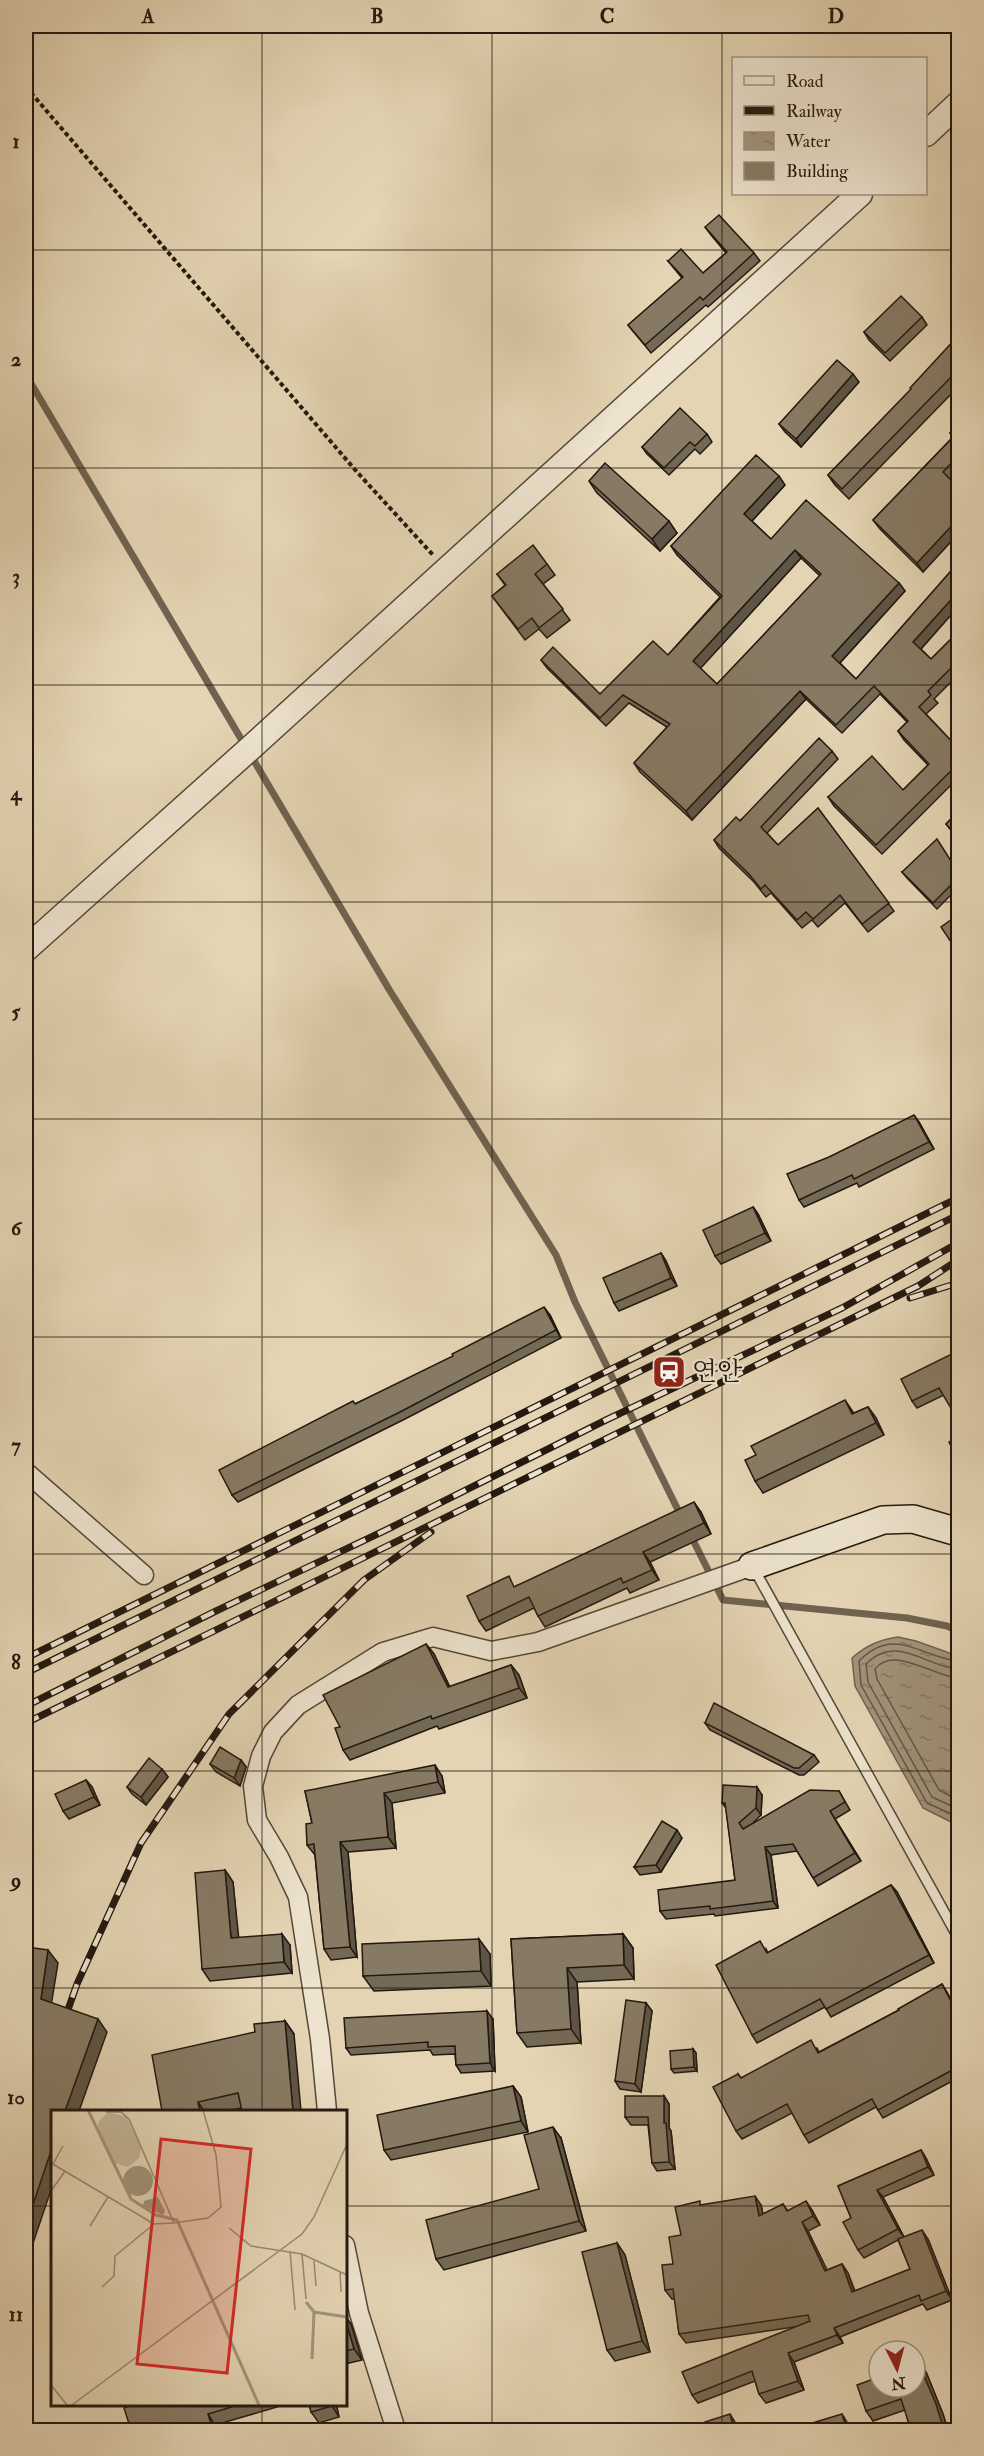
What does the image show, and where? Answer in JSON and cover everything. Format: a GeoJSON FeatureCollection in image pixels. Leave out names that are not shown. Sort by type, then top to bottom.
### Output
{"type":"FeatureCollection","features":[{"type":"Feature","properties":{"kind":"main road"},"geometry":{"type":"LineString","coordinates":[[752,1566],[883,1520],[913,1519],[958,1532]]}},
{"type":"Feature","properties":{"kind":"street"},"geometry":{"type":"LineString","coordinates":[[927,133],[958,104]]}},
{"type":"Feature","properties":{"kind":"street"},"geometry":{"type":"LineString","coordinates":[[26,949],[859,195]]}},
{"type":"Feature","properties":{"kind":"street"},"geometry":{"type":"LineString","coordinates":[[26,1472],[144,1575]]}},
{"type":"Feature","properties":{"kind":"street"},"geometry":{"type":"LineString","coordinates":[[327,2110],[320,2039],[298,1897],[279,1857],[256,1820],[253,1786],[261,1756],[273,1732],[298,1705],[383,1652],[400,1646],[433,1637],[491,1651],[538,1642],[752,1566]]}},
{"type":"Feature","properties":{"kind":"street"},"geometry":{"type":"LineString","coordinates":[[346,2250],[359,2313],[396,2430]]}},
{"type":"Feature","properties":{"kind":"lane"},"geometry":{"type":"LineString","coordinates":[[752,1566],[958,1937]]}},
{"type":"Feature","properties":{"kind":"path"},"geometry":{"type":"LineString","coordinates":[[26,87],[334,446],[446,570]]}},
{"type":"Feature","properties":{"kind":"water"},"geometry":{"type":"Polygon","coordinates":[[[898,1637],[958,1656],[958,1822],[953,1823],[923,1808],[855,1686],[852,1658],[874,1644],[898,1637]]]}},
{"type":"Feature","properties":{"kind":"building"},"geometry":{"type":"Polygon","coordinates":[[[719,215],[754,253],[703,300],[700,297],[645,345],[628,325],[683,277],[668,261],[681,249],[703,273],[727,252],[705,227],[719,215]]]}},
{"type":"Feature","properties":{"kind":"building"},"geometry":{"type":"Polygon","coordinates":[[[901,296],[922,317],[885,353],[864,332],[901,296]]]}},
{"type":"Feature","properties":{"kind":"building"},"geometry":{"type":"Polygon","coordinates":[[[958,336],[958,370],[842,489],[828,475],[911,389],[958,336]]]}},
{"type":"Feature","properties":{"kind":"building"},"geometry":{"type":"Polygon","coordinates":[[[837,360],[853,374],[796,439],[779,424],[837,360]]]}},
{"type":"Feature","properties":{"kind":"building"},"geometry":{"type":"Polygon","coordinates":[[[680,408],[707,434],[695,446],[690,442],[664,468],[642,447],[680,408]]]}},
{"type":"Feature","properties":{"kind":"building"},"geometry":{"type":"Polygon","coordinates":[[[958,424],[958,456],[943,472],[958,487],[958,519],[917,563],[873,520],[954,436],[950,433],[958,424]]]}},
{"type":"Feature","properties":{"kind":"building"},"geometry":{"type":"Polygon","coordinates":[[[756,455],[779,476],[744,514],[771,539],[806,500],[899,583],[832,656],[856,679],[958,563],[958,592],[913,642],[931,659],[958,632],[958,661],[928,691],[931,695],[919,707],[958,748],[958,764],[876,845],[828,797],[872,756],[903,790],[929,764],[898,731],[908,721],[874,686],[836,725],[800,691],[686,811],[634,763],[670,724],[623,695],[600,718],[541,660],[553,647],[600,694],[653,641],[668,655],[722,596],[671,546],[756,455]],[[795,550],[693,661],[717,684],[821,574],[795,550]]]}},
{"type":"Feature","properties":{"kind":"building"},"geometry":{"type":"Polygon","coordinates":[[[605,463],[669,521],[652,539],[589,481],[605,463]]]}},
{"type":"Feature","properties":{"kind":"building"},"geometry":{"type":"Polygon","coordinates":[[[533,545],[547,564],[535,574],[563,609],[539,628],[532,618],[518,629],[492,596],[506,585],[497,574],[533,545]]]}},
{"type":"Feature","properties":{"kind":"building"},"geometry":{"type":"Polygon","coordinates":[[[819,738],[832,751],[761,827],[778,845],[818,808],[889,903],[862,924],[840,895],[813,919],[806,912],[797,920],[765,885],[761,889],[714,840],[736,817],[740,821],[819,738]]]}},
{"type":"Feature","properties":{"kind":"building"},"geometry":{"type":"Polygon","coordinates":[[[958,812],[958,837],[946,824],[958,812]]]}},
{"type":"Feature","properties":{"kind":"building"},"geometry":{"type":"Polygon","coordinates":[[[937,839],[958,872],[958,878],[933,903],[902,872],[937,839]]]}},
{"type":"Feature","properties":{"kind":"building"},"geometry":{"type":"Polygon","coordinates":[[[958,915],[958,937],[951,942],[941,927],[958,915]]]}},
{"type":"Feature","properties":{"kind":"building"},"geometry":{"type":"Polygon","coordinates":[[[914,1115],[929,1142],[854,1179],[852,1175],[799,1200],[787,1174],[829,1157],[914,1115]]]}},
{"type":"Feature","properties":{"kind":"building"},"geometry":{"type":"Polygon","coordinates":[[[753,1207],[765,1233],[715,1256],[703,1230],[753,1207]]]}},
{"type":"Feature","properties":{"kind":"building"},"geometry":{"type":"Polygon","coordinates":[[[661,1253],[671,1278],[614,1303],[603,1278],[661,1253]]]}},
{"type":"Feature","properties":{"kind":"building"},"geometry":{"type":"Polygon","coordinates":[[[544,1307],[556,1330],[400,1412],[232,1495],[219,1470],[353,1401],[355,1404],[453,1356],[452,1354],[544,1307]]]}},
{"type":"Feature","properties":{"kind":"building"},"geometry":{"type":"Polygon","coordinates":[[[958,1351],[958,1420],[939,1388],[912,1401],[901,1379],[958,1351]]]}},
{"type":"Feature","properties":{"kind":"building"},"geometry":{"type":"Polygon","coordinates":[[[845,1400],[852,1414],[868,1407],[876,1423],[755,1481],[745,1460],[756,1455],[751,1446],[845,1400]]]}},
{"type":"Feature","properties":{"kind":"building"},"geometry":{"type":"Polygon","coordinates":[[[958,1437],[958,1459],[957,1459],[949,1442],[958,1437]]]}},
{"type":"Feature","properties":{"kind":"building"},"geometry":{"type":"Polygon","coordinates":[[[694,1502],[704,1523],[643,1552],[652,1570],[623,1583],[621,1578],[538,1616],[529,1597],[479,1621],[467,1596],[509,1576],[514,1587],[694,1502]]]}},
{"type":"Feature","properties":{"kind":"building"},"geometry":{"type":"Polygon","coordinates":[[[426,1644],[448,1687],[511,1665],[519,1688],[432,1719],[431,1716],[343,1750],[335,1728],[340,1727],[323,1695],[426,1644]]]}},
{"type":"Feature","properties":{"kind":"building"},"geometry":{"type":"Polygon","coordinates":[[[714,1703],[814,1755],[799,1768],[794,1768],[705,1723],[714,1703]]]}},
{"type":"Feature","properties":{"kind":"building"},"geometry":{"type":"Polygon","coordinates":[[[220,1747],[241,1760],[234,1778],[210,1764],[220,1747]]]}},
{"type":"Feature","properties":{"kind":"building"},"geometry":{"type":"Polygon","coordinates":[[[149,1758],[162,1769],[141,1797],[127,1787],[149,1758]]]}},
{"type":"Feature","properties":{"kind":"building"},"geometry":{"type":"Polygon","coordinates":[[[435,1765],[438,1782],[384,1793],[388,1837],[340,1842],[350,1947],[324,1949],[314,1844],[307,1845],[306,1824],[312,1823],[305,1791],[435,1765]]]}},
{"type":"Feature","properties":{"kind":"building"},"geometry":{"type":"Polygon","coordinates":[[[86,1780],[94,1797],[63,1811],[55,1794],[86,1780]]]}},
{"type":"Feature","properties":{"kind":"building"},"geometry":{"type":"Polygon","coordinates":[[[723,1785],[757,1787],[756,1808],[739,1823],[743,1829],[810,1790],[839,1791],[845,1802],[830,1811],[855,1853],[813,1878],[793,1844],[765,1847],[773,1901],[710,1909],[710,1906],[660,1911],[658,1890],[735,1880],[725,1803],[722,1803],[723,1785]]]}},
{"type":"Feature","properties":{"kind":"building"},"geometry":{"type":"Polygon","coordinates":[[[662,1821],[677,1830],[656,1865],[634,1867],[662,1821]]]}},
{"type":"Feature","properties":{"kind":"building"},"geometry":{"type":"Polygon","coordinates":[[[225,1870],[231,1938],[282,1934],[284,1962],[202,1969],[195,1873],[225,1870]]]}},
{"type":"Feature","properties":{"kind":"building"},"geometry":{"type":"Polygon","coordinates":[[[891,1885],[929,1955],[826,2009],[820,1999],[752,2035],[716,1965],[760,1941],[767,1953],[891,1885]]]}},
{"type":"Feature","properties":{"kind":"building"},"geometry":{"type":"Polygon","coordinates":[[[623,1934],[624,1965],[567,1968],[571,2029],[517,2033],[511,1939],[623,1934]]]}},
{"type":"Feature","properties":{"kind":"building"},"geometry":{"type":"Polygon","coordinates":[[[479,1939],[481,1971],[363,1976],[362,1944],[479,1939]]]}},
{"type":"Feature","properties":{"kind":"building"},"geometry":{"type":"Polygon","coordinates":[[[26,1947],[48,1950],[41,1999],[98,2019],[65,2110],[51,2110],[51,2151],[26,2225],[26,1947]]]}},
{"type":"Feature","properties":{"kind":"building"},"geometry":{"type":"Polygon","coordinates":[[[942,1984],[958,2015],[958,2067],[878,2110],[872,2099],[804,2135],[787,2104],[736,2131],[713,2087],[738,2074],[741,2078],[811,2040],[818,2053],[899,2010],[942,1984]]]}},
{"type":"Feature","properties":{"kind":"building"},"geometry":{"type":"Polygon","coordinates":[[[626,2000],[646,2003],[635,2084],[615,2081],[626,2000]]]}},
{"type":"Feature","properties":{"kind":"building"},"geometry":{"type":"Polygon","coordinates":[[[487,2011],[490,2063],[456,2065],[455,2046],[428,2047],[428,2042],[346,2048],[344,2018],[487,2011]]]}},
{"type":"Feature","properties":{"kind":"building"},"geometry":{"type":"Polygon","coordinates":[[[285,2021],[293,2110],[242,2110],[238,2093],[198,2102],[200,2110],[162,2110],[152,2055],[255,2032],[254,2024],[285,2021]]]}},
{"type":"Feature","properties":{"kind":"building"},"geometry":{"type":"Polygon","coordinates":[[[693,2049],[694,2067],[671,2069],[670,2051],[693,2049]]]}},
{"type":"Feature","properties":{"kind":"building"},"geometry":{"type":"Polygon","coordinates":[[[513,2086],[521,2121],[384,2150],[377,2115],[513,2086]]]}},
{"type":"Feature","properties":{"kind":"building"},"geometry":{"type":"Polygon","coordinates":[[[625,2096],[664,2096],[664,2123],[666,2123],[669,2162],[652,2163],[648,2117],[625,2117],[625,2096]]]}},
{"type":"Feature","properties":{"kind":"building"},"geometry":{"type":"Polygon","coordinates":[[[553,2127],[579,2221],[436,2259],[426,2220],[539,2189],[524,2135],[553,2127]]]}},
{"type":"Feature","properties":{"kind":"building"},"geometry":{"type":"Polygon","coordinates":[[[921,2150],[928,2167],[877,2190],[898,2229],[858,2250],[843,2222],[851,2218],[838,2186],[921,2150]]]}},
{"type":"Feature","properties":{"kind":"building"},"geometry":{"type":"Polygon","coordinates":[[[755,2196],[759,2216],[783,2204],[787,2211],[806,2201],[813,2216],[802,2222],[825,2271],[842,2264],[852,2292],[910,2269],[898,2239],[922,2230],[946,2291],[921,2301],[919,2295],[834,2328],[837,2335],[788,2353],[798,2381],[759,2394],[752,2371],[692,2395],[682,2372],[810,2321],[808,2315],[679,2334],[673,2289],[665,2290],[662,2265],[673,2264],[669,2237],[681,2235],[675,2207],[700,2201],[700,2205],[755,2196]]]}},
{"type":"Feature","properties":{"kind":"building"},"geometry":{"type":"Polygon","coordinates":[[[617,2243],[642,2341],[607,2350],[582,2252],[617,2243]]]}},
{"type":"Feature","properties":{"kind":"building"},"geometry":{"type":"Polygon","coordinates":[[[958,2314],[958,2336],[951,2318],[958,2314]]]}},
{"type":"Feature","properties":{"kind":"building"},"geometry":{"type":"Polygon","coordinates":[[[346,2322],[354,2349],[346,2351],[346,2322]]]}},
{"type":"Feature","properties":{"kind":"building"},"geometry":{"type":"Polygon","coordinates":[[[867,2381],[867,2399],[901,2399],[866,2411],[857,2385],[867,2381]]]}},
{"type":"Feature","properties":{"kind":"building"},"geometry":{"type":"Polygon","coordinates":[[[927,2383],[944,2430],[911,2430],[901,2399],[927,2399],[927,2383]]]}},
{"type":"Feature","properties":{"kind":"building"},"geometry":{"type":"Polygon","coordinates":[[[133,2405],[238,2405],[208,2414],[213,2430],[131,2430],[124,2408],[133,2405]]]}},
{"type":"Feature","properties":{"kind":"building"},"geometry":{"type":"Polygon","coordinates":[[[309,2405],[332,2406],[311,2412],[309,2405]]]}},
{"type":"Feature","properties":{"kind":"building"},"geometry":{"type":"Polygon","coordinates":[[[730,2414],[734,2430],[708,2430],[705,2422],[730,2414]]]}},
{"type":"Feature","properties":{"kind":"building"},"geometry":{"type":"Polygon","coordinates":[[[842,2414],[847,2430],[811,2430],[809,2424],[842,2414]]]}},
{"type":"Feature","properties":{"kind":"waterway"},"geometry":{"type":"LineString","coordinates":[[26,375],[390,991],[556,1255],[575,1302],[681,1516]]}},
{"type":"Feature","properties":{"kind":"waterway"},"geometry":{"type":"LineString","coordinates":[[690,1534],[723,1600],[907,1618],[947,1626],[958,1631]]}},
{"type":"Feature","properties":{"kind":"railway"},"geometry":{"type":"LineString","coordinates":[[26,1658],[958,1198]]}},
{"type":"Feature","properties":{"kind":"railway"},"geometry":{"type":"LineString","coordinates":[[26,1673],[958,1215]]}},
{"type":"Feature","properties":{"kind":"railway"},"geometry":{"type":"LineString","coordinates":[[26,1706],[606,1420],[842,1308],[958,1243]]}},
{"type":"Feature","properties":{"kind":"railway"},"geometry":{"type":"LineString","coordinates":[[26,1723],[918,1286],[958,1260]]}},
{"type":"Feature","properties":{"kind":"railway"},"geometry":{"type":"LineString","coordinates":[[910,1298],[958,1283]]}},
{"type":"Feature","properties":{"kind":"railway"},"geometry":{"type":"LineString","coordinates":[[63,2024],[77,1984],[141,1843],[229,1714],[364,1580],[431,1532]]}},
{"type":"Feature","properties":{"kind":"place","name":"연안"},"geometry":{"type":"Point","coordinates":[669,1372]}}]}
